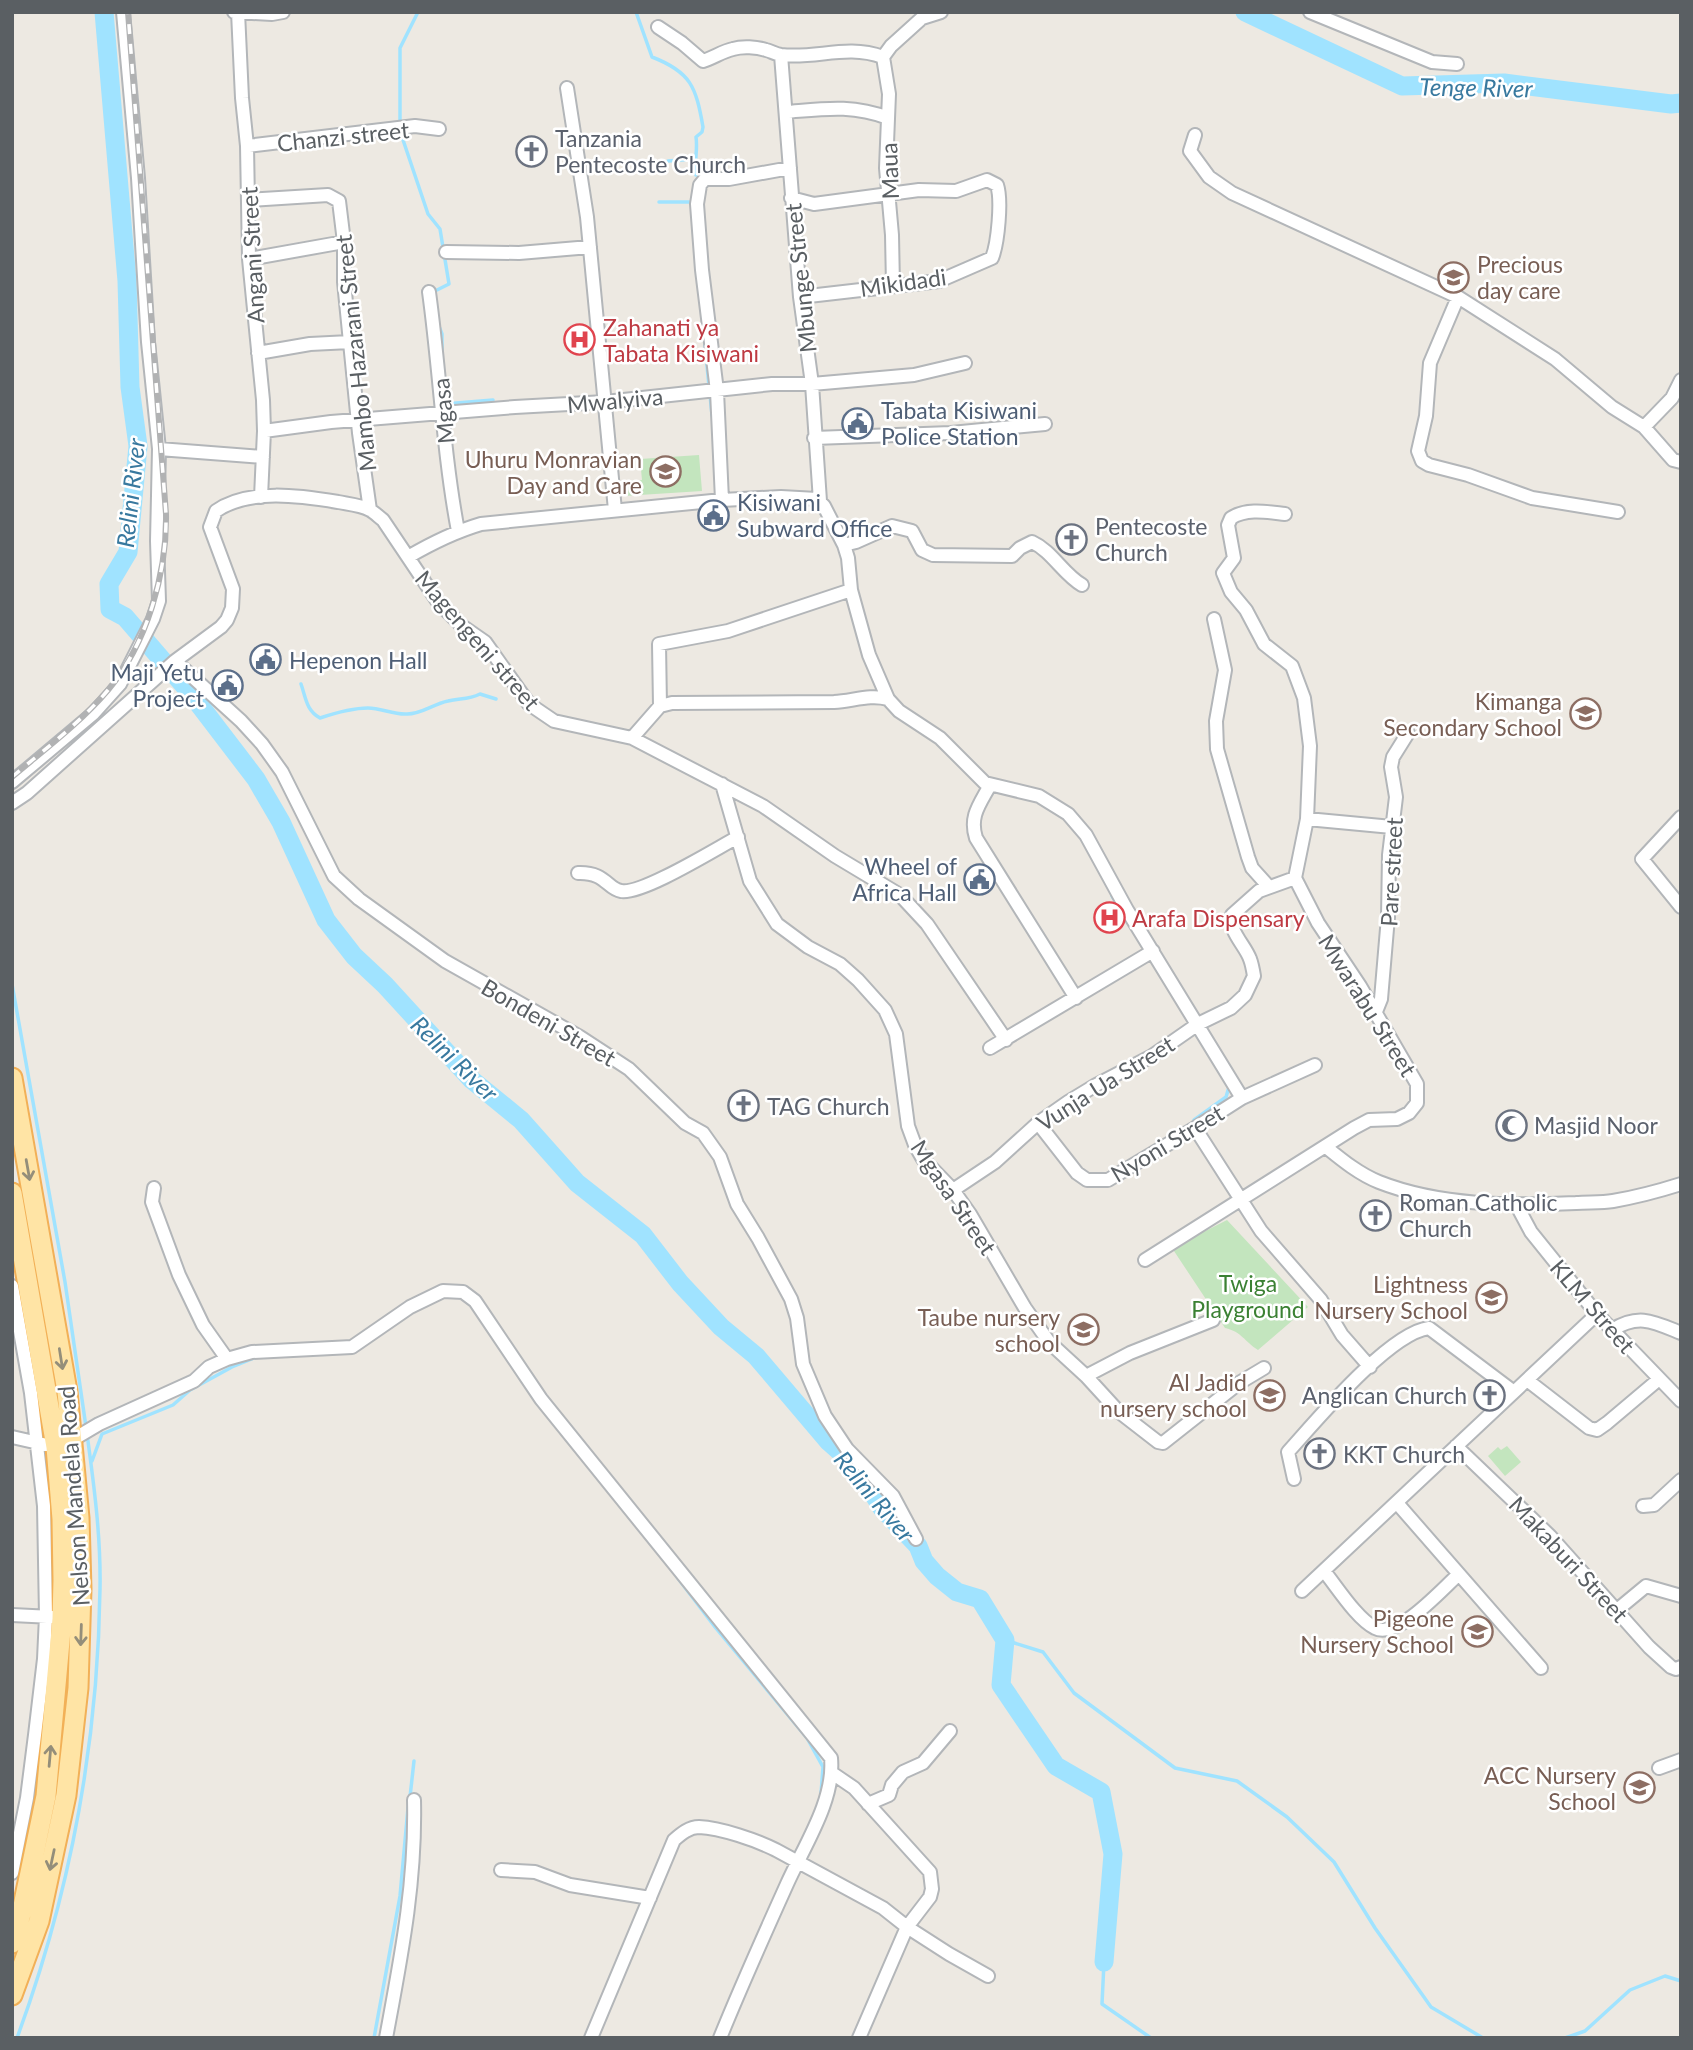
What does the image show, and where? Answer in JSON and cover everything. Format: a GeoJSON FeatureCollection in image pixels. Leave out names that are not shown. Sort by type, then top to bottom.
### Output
{"type":"FeatureCollection","features":[{"type":"Feature","properties":{"kind":"main road","name":"Nelson Mandela Road"},"geometry":{"type":"LineString","coordinates":[[12,1078],[67,1391],[55,1443],[79,1518],[81,1626],[78,1688],[66,1795],[39,1921],[12,1995]]}},
{"type":"Feature","properties":{"kind":"main road","name":"Nelson Mandela Road"},"geometry":{"type":"LineString","coordinates":[[12,1193],[55,1443],[62,1519],[54,1617],[46,1796],[22,1911],[12,1943]]}},
{"type":"Feature","properties":{"kind":"main road"},"geometry":{"type":"LineString","coordinates":[[46,1796],[66,1795]]}},
{"type":"Feature","properties":{"kind":"street"},"geometry":{"type":"LineString","coordinates":[[12,782],[93,714],[120,684],[153,619],[159,601],[159,449],[148,342],[138,178],[123,12]]}},
{"type":"Feature","properties":{"kind":"street"},"geometry":{"type":"LineString","coordinates":[[236,12],[283,12]]}},
{"type":"Feature","properties":{"kind":"street","name":"Angani Street"},"geometry":{"type":"LineString","coordinates":[[236,12],[247,146],[249,260],[264,432],[261,497]]}},
{"type":"Feature","properties":{"kind":"street"},"geometry":{"type":"LineString","coordinates":[[658,27],[705,61],[734,48],[764,49],[780,55],[849,50],[883,57],[891,46],[922,18],[942,12]]}},
{"type":"Feature","properties":{"kind":"street"},"geometry":{"type":"LineString","coordinates":[[1310,12],[1432,62],[1457,64]]}},
{"type":"Feature","properties":{"kind":"street","name":"Mbunge Street"},"geometry":{"type":"LineString","coordinates":[[780,55],[800,297],[812,384],[820,501]]}},
{"type":"Feature","properties":{"kind":"street","name":"Maua"},"geometry":{"type":"LineString","coordinates":[[883,57],[889,94],[888,195],[893,286]]}},
{"type":"Feature","properties":{"kind":"street"},"geometry":{"type":"LineString","coordinates":[[567,88],[590,247],[615,510]]}},
{"type":"Feature","properties":{"kind":"street"},"geometry":{"type":"LineString","coordinates":[[786,111],[841,107],[868,110],[888,118]]}},
{"type":"Feature","properties":{"kind":"street","name":"Chanzi street"},"geometry":{"type":"LineString","coordinates":[[247,146],[415,126],[439,129]]}},
{"type":"Feature","properties":{"kind":"street"},"geometry":{"type":"LineString","coordinates":[[1195,135],[1190,150],[1215,183],[1458,297],[1533,343],[1612,407],[1644,427],[1673,460],[1681,462]]}},
{"type":"Feature","properties":{"kind":"street"},"geometry":{"type":"LineString","coordinates":[[722,500],[717,391],[697,204],[700,185],[705,179],[729,179],[790,168]]}},
{"type":"Feature","properties":{"kind":"street","name":"Mikidadi"},"geometry":{"type":"LineString","coordinates":[[800,297],[949,278],[992,258],[996,247],[997,216],[1001,201],[994,183],[984,181],[956,191],[919,190],[888,195]]}},
{"type":"Feature","properties":{"kind":"street","name":"Mambo Hazarani Street"},"geometry":{"type":"LineString","coordinates":[[248,200],[328,195],[339,201],[350,342],[370,510]]}},
{"type":"Feature","properties":{"kind":"street"},"geometry":{"type":"LineString","coordinates":[[791,198],[814,204],[888,195]]}},
{"type":"Feature","properties":{"kind":"street"},"geometry":{"type":"LineString","coordinates":[[249,260],[344,242]]}},
{"type":"Feature","properties":{"kind":"street"},"geometry":{"type":"LineString","coordinates":[[446,252],[519,253],[590,247]]}},
{"type":"Feature","properties":{"kind":"street","name":"Mgasa"},"geometry":{"type":"LineString","coordinates":[[429,292],[458,531]]}},
{"type":"Feature","properties":{"kind":"street"},"geometry":{"type":"LineString","coordinates":[[1458,297],[1430,363],[1426,416],[1418,451],[1422,461],[1532,498],[1618,512]]}},
{"type":"Feature","properties":{"kind":"street"},"geometry":{"type":"LineString","coordinates":[[258,353],[310,344],[350,342]]}},
{"type":"Feature","properties":{"kind":"street","name":"Mwalyiva"},"geometry":{"type":"LineString","coordinates":[[264,432],[442,413],[605,402],[772,384],[812,384],[914,375],[965,363]]}},
{"type":"Feature","properties":{"kind":"street"},"geometry":{"type":"LineString","coordinates":[[1644,427],[1672,398],[1681,380]]}},
{"type":"Feature","properties":{"kind":"street"},"geometry":{"type":"LineString","coordinates":[[814,438],[951,433],[1045,424]]}},
{"type":"Feature","properties":{"kind":"street"},"geometry":{"type":"LineString","coordinates":[[159,449],[263,457]]}},
{"type":"Feature","properties":{"kind":"street"},"geometry":{"type":"LineString","coordinates":[[408,557],[433,542],[481,524],[722,500],[781,496],[811,497],[820,501],[844,545],[851,590],[869,655],[888,699],[900,711],[940,738],[977,776],[990,785],[1039,796],[1068,814],[1086,835],[1127,911],[1242,1098]]}},
{"type":"Feature","properties":{"kind":"street"},"geometry":{"type":"LineString","coordinates":[[12,803],[27,793],[156,678],[221,627],[232,608],[233,589],[209,527],[212,515],[221,508],[245,499],[261,497],[301,497],[355,505],[370,510]]}},
{"type":"Feature","properties":{"kind":"street","name":"Magengeni street"},"geometry":{"type":"LineString","coordinates":[[370,510],[383,520],[438,602],[462,626],[485,642],[524,697],[538,712],[554,721],[632,738],[764,806],[835,856],[891,890],[912,906],[927,924],[1006,1040]]}},
{"type":"Feature","properties":{"kind":"street"},"geometry":{"type":"LineString","coordinates":[[1214,619],[1225,670],[1216,722],[1219,761],[1248,858],[1252,868],[1269,887],[1295,878],[1307,820],[1309,736],[1304,698],[1292,666],[1264,644],[1245,608],[1231,592],[1223,571],[1234,558],[1228,525],[1231,518],[1239,513],[1285,514]]}},
{"type":"Feature","properties":{"kind":"street"},"geometry":{"type":"LineString","coordinates":[[844,545],[892,526],[912,531],[922,550],[933,555],[1012,556],[1032,542],[1039,545],[1068,576],[1082,585]]}},
{"type":"Feature","properties":{"kind":"street"},"geometry":{"type":"LineString","coordinates":[[660,706],[659,645],[728,631],[851,590]]}},
{"type":"Feature","properties":{"kind":"street","name":"Bondeni Street"},"geometry":{"type":"LineString","coordinates":[[174,663],[262,744],[282,772],[334,876],[359,899],[444,961],[580,1037],[629,1069],[685,1122],[703,1133],[720,1157],[737,1205],[791,1299],[797,1318],[803,1364],[825,1416],[848,1449],[893,1496],[916,1539]]}},
{"type":"Feature","properties":{"kind":"street"},"geometry":{"type":"LineString","coordinates":[[632,738],[660,706],[677,703],[853,701],[873,696],[888,699]]}},
{"type":"Feature","properties":{"kind":"street","name":"Pare street"},"geometry":{"type":"LineString","coordinates":[[1375,1014],[1384,979],[1396,797],[1391,762],[1408,733]]}},
{"type":"Feature","properties":{"kind":"street","name":"Mgasa Street"},"geometry":{"type":"LineString","coordinates":[[722,784],[750,881],[777,924],[808,947],[840,964],[885,1010],[896,1034],[905,1107],[915,1144],[923,1159],[970,1214],[1049,1342],[1086,1376],[1118,1411],[1163,1443],[1239,1383],[1264,1368]]}},
{"type":"Feature","properties":{"kind":"street"},"geometry":{"type":"LineString","coordinates":[[990,785],[973,816],[976,838],[1076,998]]}},
{"type":"Feature","properties":{"kind":"street"},"geometry":{"type":"LineString","coordinates":[[1681,817],[1643,856],[1646,865],[1681,907]]}},
{"type":"Feature","properties":{"kind":"street"},"geometry":{"type":"LineString","coordinates":[[1307,820],[1392,827]]}},
{"type":"Feature","properties":{"kind":"street"},"geometry":{"type":"LineString","coordinates":[[578,873],[598,875],[617,890],[625,891],[658,880],[738,837]]}},
{"type":"Feature","properties":{"kind":"street","name":"Mwarabu Street"},"geometry":{"type":"LineString","coordinates":[[1145,1260],[1369,1120],[1403,1116],[1418,1103],[1417,1084],[1360,986],[1318,923],[1295,878]]}},
{"type":"Feature","properties":{"kind":"street","name":"Vunja Ua Street"},"geometry":{"type":"LineString","coordinates":[[953,1191],[995,1162],[1038,1123],[1096,1085],[1153,1056],[1198,1024],[1231,1008],[1245,995],[1254,976],[1250,956],[1231,921],[1232,915],[1259,891],[1269,887]]}},
{"type":"Feature","properties":{"kind":"street"},"geometry":{"type":"LineString","coordinates":[[990,1048],[1153,951]]}},
{"type":"Feature","properties":{"kind":"street","name":"Nyoni Street"},"geometry":{"type":"LineString","coordinates":[[1038,1123],[1077,1173],[1087,1180],[1108,1180],[1242,1098],[1315,1065]]}},
{"type":"Feature","properties":{"kind":"street"},"geometry":{"type":"LineString","coordinates":[[1195,1128],[1261,1231],[1321,1300],[1342,1335],[1370,1367]]}},
{"type":"Feature","properties":{"kind":"street"},"geometry":{"type":"LineString","coordinates":[[1325,1147],[1361,1172],[1391,1185],[1426,1196],[1464,1201],[1516,1204],[1610,1201],[1681,1184]]}},
{"type":"Feature","properties":{"kind":"street"},"geometry":{"type":"LineString","coordinates":[[154,1188],[152,1202],[180,1275],[203,1325],[227,1359]]}},
{"type":"Feature","properties":{"kind":"street","name":"KLM Street"},"geometry":{"type":"LineString","coordinates":[[1516,1204],[1531,1233],[1597,1314],[1681,1401]]}},
{"type":"Feature","properties":{"kind":"street"},"geometry":{"type":"LineString","coordinates":[[12,1286],[31,1393],[55,1443]]}},
{"type":"Feature","properties":{"kind":"street"},"geometry":{"type":"LineString","coordinates":[[12,1437],[55,1443],[194,1381],[209,1367],[252,1352],[352,1347],[430,1296],[443,1291],[464,1292],[475,1301],[541,1399],[831,1758],[832,1773],[817,1825],[797,1862],[720,2038]]}},
{"type":"Feature","properties":{"kind":"street"},"geometry":{"type":"LineString","coordinates":[[1302,1591],[1597,1314]]}},
{"type":"Feature","properties":{"kind":"street"},"geometry":{"type":"LineString","coordinates":[[1086,1376],[1130,1353],[1213,1320]]}},
{"type":"Feature","properties":{"kind":"street"},"geometry":{"type":"LineString","coordinates":[[1612,1330],[1627,1321],[1645,1320],[1681,1333]]}},
{"type":"Feature","properties":{"kind":"street"},"geometry":{"type":"LineString","coordinates":[[1294,1479],[1288,1452],[1345,1388],[1418,1329],[1429,1328],[1514,1392]]}},
{"type":"Feature","properties":{"kind":"street"},"geometry":{"type":"LineString","coordinates":[[1527,1380],[1581,1422],[1597,1430],[1658,1380]]}},
{"type":"Feature","properties":{"kind":"street","name":"Makaburi Street"},"geometry":{"type":"LineString","coordinates":[[1457,1446],[1550,1536],[1649,1647],[1671,1667],[1681,1667]]}},
{"type":"Feature","properties":{"kind":"street"},"geometry":{"type":"LineString","coordinates":[[1643,1506],[1654,1505],[1681,1480]]}},
{"type":"Feature","properties":{"kind":"street"},"geometry":{"type":"LineString","coordinates":[[1396,1503],[1541,1668]]}},
{"type":"Feature","properties":{"kind":"street"},"geometry":{"type":"LineString","coordinates":[[1324,1571],[1367,1623],[1382,1630],[1399,1627],[1458,1575]]}},
{"type":"Feature","properties":{"kind":"street"},"geometry":{"type":"LineString","coordinates":[[1617,1610],[1646,1586],[1681,1596]]}},
{"type":"Feature","properties":{"kind":"street"},"geometry":{"type":"LineString","coordinates":[[12,1615],[54,1617],[44,1659],[27,1798],[12,1873]]}},
{"type":"Feature","properties":{"kind":"street"},"geometry":{"type":"LineString","coordinates":[[868,1804],[889,1795],[892,1785],[903,1772],[923,1763],[950,1731]]}},
{"type":"Feature","properties":{"kind":"street"},"geometry":{"type":"LineString","coordinates":[[1659,1768],[1681,1760]]}},
{"type":"Feature","properties":{"kind":"street"},"geometry":{"type":"LineString","coordinates":[[832,1773],[855,1787],[930,1872],[932,1889],[930,1897],[907,1927],[859,2038]]}},
{"type":"Feature","properties":{"kind":"street"},"geometry":{"type":"LineString","coordinates":[[386,2038],[406,1932],[415,1849],[414,1800]]}},
{"type":"Feature","properties":{"kind":"street"},"geometry":{"type":"LineString","coordinates":[[591,2038],[674,1840],[690,1829],[699,1827],[760,1842],[883,1908],[948,1954],[988,1976]]}},
{"type":"Feature","properties":{"kind":"street"},"geometry":{"type":"LineString","coordinates":[[501,1870],[536,1872],[570,1885],[650,1898]]}},
{"type":"Feature","properties":{"kind":"green space"},"geometry":{"type":"Polygon","coordinates":[[[699,455],[702,491],[624,496],[623,481],[642,480],[640,459],[699,455]]]}},
{"type":"Feature","properties":{"kind":"green space","name":"Twiga Playground"},"geometry":{"type":"Polygon","coordinates":[[[1227,1220],[1308,1307],[1258,1350],[1239,1334],[1225,1328],[1172,1248],[1227,1220]]]}},
{"type":"Feature","properties":{"kind":"green space"},"geometry":{"type":"Polygon","coordinates":[[[1507,1446],[1521,1462],[1505,1476],[1488,1456],[1498,1447],[1501,1450],[1507,1446]]]}},
{"type":"Feature","properties":{"kind":"waterway","name":"Relini River"},"geometry":{"type":"LineString","coordinates":[[104,12],[127,281],[130,387],[138,446],[128,552],[109,584],[110,609],[125,617],[188,690],[256,779],[281,822],[326,920],[354,956],[385,985],[472,1080],[521,1120],[577,1183],[643,1235],[680,1283],[721,1327],[756,1356],[829,1442],[857,1467],[882,1508],[918,1546],[924,1561],[937,1576],[957,1592],[980,1599],[1005,1640],[1001,1685],[1056,1766],[1101,1792],[1113,1854],[1104,1962]]}},
{"type":"Feature","properties":{"kind":"waterway"},"geometry":{"type":"LineString","coordinates":[[400,123],[400,48],[418,12]]}},
{"type":"Feature","properties":{"kind":"waterway"},"geometry":{"type":"LineString","coordinates":[[636,12],[652,57],[683,75],[698,101],[703,127],[696,137],[696,175]]}},
{"type":"Feature","properties":{"kind":"waterway","name":"Tenge River"},"geometry":{"type":"LineString","coordinates":[[1245,12],[1402,86],[1504,83],[1671,104],[1681,103]]}},
{"type":"Feature","properties":{"kind":"waterway"},"geometry":{"type":"LineString","coordinates":[[400,131],[428,214],[440,229],[449,284],[433,292]]}},
{"type":"Feature","properties":{"kind":"waterway"},"geometry":{"type":"LineString","coordinates":[[668,161],[694,159]]}},
{"type":"Feature","properties":{"kind":"waterway"},"geometry":{"type":"LineString","coordinates":[[659,202],[695,202]]}},
{"type":"Feature","properties":{"kind":"waterway"},"geometry":{"type":"LineString","coordinates":[[438,324],[442,334],[442,354]]}},
{"type":"Feature","properties":{"kind":"waterway"},"geometry":{"type":"LineString","coordinates":[[704,335],[709,386]]}},
{"type":"Feature","properties":{"kind":"waterway"},"geometry":{"type":"LineString","coordinates":[[710,395],[712,415]]}},
{"type":"Feature","properties":{"kind":"waterway"},"geometry":{"type":"LineString","coordinates":[[444,404],[493,400]]}},
{"type":"Feature","properties":{"kind":"waterway"},"geometry":{"type":"LineString","coordinates":[[301,684],[309,707],[320,718],[362,708],[412,714],[443,702],[480,694],[496,699]]}},
{"type":"Feature","properties":{"kind":"waterway"},"geometry":{"type":"LineString","coordinates":[[1112,896],[1121,910]]}},
{"type":"Feature","properties":{"kind":"waterway"},"geometry":{"type":"LineString","coordinates":[[12,984],[65,1282],[86,1427]]}},
{"type":"Feature","properties":{"kind":"waterway"},"geometry":{"type":"LineString","coordinates":[[1194,1120],[1226,1097],[1229,1087]]}},
{"type":"Feature","properties":{"kind":"waterway"},"geometry":{"type":"LineString","coordinates":[[492,1336],[511,1364]]}},
{"type":"Feature","properties":{"kind":"waterway"},"geometry":{"type":"LineString","coordinates":[[92,1461],[102,1434],[173,1405],[190,1390],[259,1356]]}},
{"type":"Feature","properties":{"kind":"waterway"},"geometry":{"type":"LineString","coordinates":[[17,2038],[36,1984],[66,1873],[78,1817],[94,1703],[100,1570],[87,1434]]}},
{"type":"Feature","properties":{"kind":"waterway"},"geometry":{"type":"LineString","coordinates":[[677,1577],[807,1738],[823,1767],[821,1794]]}},
{"type":"Feature","properties":{"kind":"waterway"},"geometry":{"type":"LineString","coordinates":[[1005,1640],[1043,1652],[1074,1693],[1175,1768],[1237,1781],[1287,1817],[1334,1862],[1375,1928],[1431,2007],[1483,2038]]}},
{"type":"Feature","properties":{"kind":"waterway"},"geometry":{"type":"LineString","coordinates":[[410,1797],[414,1761]]}},
{"type":"Feature","properties":{"kind":"waterway"},"geometry":{"type":"LineString","coordinates":[[374,2038],[400,1896],[408,1808]]}},
{"type":"Feature","properties":{"kind":"waterway"},"geometry":{"type":"LineString","coordinates":[[1104,1962],[1102,2004],[1151,2038]]}},
{"type":"Feature","properties":{"kind":"waterway"},"geometry":{"type":"LineString","coordinates":[[1565,2038],[1585,2031],[1630,1990],[1665,1976],[1681,1981]]}},
{"type":"Feature","properties":{"kind":"railway"},"geometry":{"type":"LineString","coordinates":[[12,777],[86,714],[122,672],[144,630],[163,560],[166,514],[128,12]]}},
{"type":"Feature","properties":{"kind":"place","name":"Tanzania Pentecoste Church"},"geometry":{"type":"Point","coordinates":[532,151]}},
{"type":"Feature","properties":{"kind":"place","name":"Precious day care"},"geometry":{"type":"Point","coordinates":[1454,277]}},
{"type":"Feature","properties":{"kind":"place","name":"Zahanati ya Tabata Kisiwani"},"geometry":{"type":"Point","coordinates":[580,340]}},
{"type":"Feature","properties":{"kind":"place","name":"Tabata Kisiwani Police Station"},"geometry":{"type":"Point","coordinates":[858,423]}},
{"type":"Feature","properties":{"kind":"place","name":"Uhuru Monravian Day and Care"},"geometry":{"type":"Point","coordinates":[665,472]}},
{"type":"Feature","properties":{"kind":"place","name":"Kisiwani Subward Office"},"geometry":{"type":"Point","coordinates":[714,515]}},
{"type":"Feature","properties":{"kind":"place","name":"Pentecoste Church"},"geometry":{"type":"Point","coordinates":[1072,539]}},
{"type":"Feature","properties":{"kind":"place","name":"Hepenon Hall"},"geometry":{"type":"Point","coordinates":[266,660]}},
{"type":"Feature","properties":{"kind":"place","name":"Maji Yetu Project"},"geometry":{"type":"Point","coordinates":[227,685]}},
{"type":"Feature","properties":{"kind":"place","name":"Kimanga Secondary School"},"geometry":{"type":"Point","coordinates":[1585,714]}},
{"type":"Feature","properties":{"kind":"place","name":"Wheel of Africa Hall"},"geometry":{"type":"Point","coordinates":[980,879]}},
{"type":"Feature","properties":{"kind":"place","name":"Arafa Dispensary"},"geometry":{"type":"Point","coordinates":[1109,918]}},
{"type":"Feature","properties":{"kind":"place","name":"TAG Church"},"geometry":{"type":"Point","coordinates":[744,1106]}},
{"type":"Feature","properties":{"kind":"place","name":"Masjid Noor"},"geometry":{"type":"Point","coordinates":[1511,1125]}},
{"type":"Feature","properties":{"kind":"place","name":"Roman Catholic Church"},"geometry":{"type":"Point","coordinates":[1376,1215]}},
{"type":"Feature","properties":{"kind":"place","name":"Lightness Nursery School"},"geometry":{"type":"Point","coordinates":[1491,1297]}},
{"type":"Feature","properties":{"kind":"place","name":"Taube nursery school"},"geometry":{"type":"Point","coordinates":[1083,1330]}},
{"type":"Feature","properties":{"kind":"place","name":"Al Jadid nursery school"},"geometry":{"type":"Point","coordinates":[1270,1395]}},
{"type":"Feature","properties":{"kind":"place","name":"Anglican Church"},"geometry":{"type":"Point","coordinates":[1490,1395]}},
{"type":"Feature","properties":{"kind":"place","name":"KKT Church"},"geometry":{"type":"Point","coordinates":[1320,1454]}},
{"type":"Feature","properties":{"kind":"place","name":"Pigeone Nursery School"},"geometry":{"type":"Point","coordinates":[1477,1631]}},
{"type":"Feature","properties":{"kind":"place","name":"ACC Nursery School"},"geometry":{"type":"Point","coordinates":[1639,1788]}}]}
